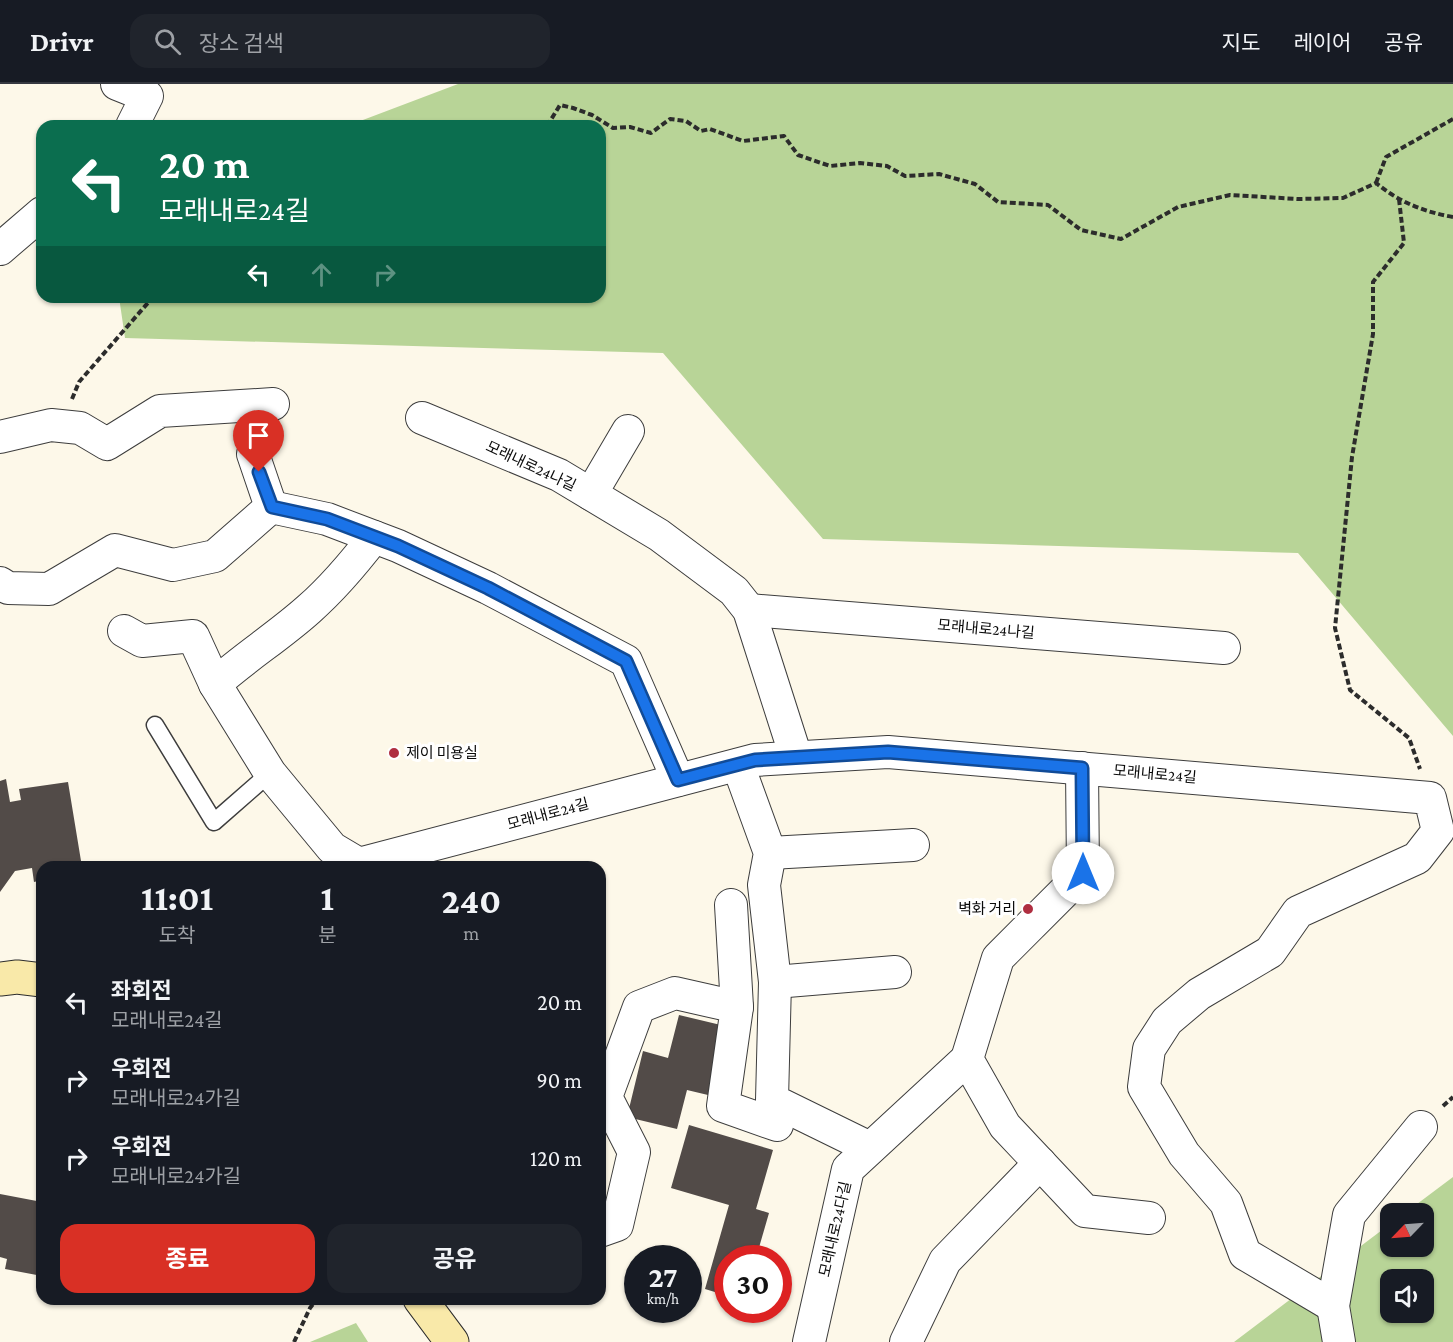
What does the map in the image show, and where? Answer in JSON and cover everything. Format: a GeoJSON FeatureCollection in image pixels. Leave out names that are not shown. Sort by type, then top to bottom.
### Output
{"type":"FeatureCollection","features":[{"type":"Feature","properties":{"kind":"main road"},"geometry":{"type":"LineString","coordinates":[[0,979],[17,977],[36,979]]}},
{"type":"Feature","properties":{"kind":"main road"},"geometry":{"type":"LineString","coordinates":[[424,1305],[452,1342]]}},
{"type":"Feature","properties":{"kind":"street"},"geometry":{"type":"LineString","coordinates":[[117,84],[147,96],[135,120]]}},
{"type":"Feature","properties":{"kind":"street"},"geometry":{"type":"LineString","coordinates":[[0,249],[36,218]]}},
{"type":"Feature","properties":{"kind":"street"},"geometry":{"type":"LineString","coordinates":[[0,437],[51,425],[80,428],[107,444],[160,411],[273,404]]}},
{"type":"Feature","properties":{"kind":"street","name":"모래내로24나길"},"geometry":{"type":"LineString","coordinates":[[422,418],[559,475],[659,535],[734,591],[748,610],[796,758]]}},
{"type":"Feature","properties":{"kind":"street"},"geometry":{"type":"LineString","coordinates":[[591,494],[628,431]]}},
{"type":"Feature","properties":{"kind":"street"},"geometry":{"type":"LineString","coordinates":[[253,454],[272,507]]}},
{"type":"Feature","properties":{"kind":"street"},"geometry":{"type":"LineString","coordinates":[[272,507],[327,519],[398,546],[488,588],[626,661],[678,780]]}},
{"type":"Feature","properties":{"kind":"street"},"geometry":{"type":"LineString","coordinates":[[0,583],[8,588],[49,589],[115,550],[173,565],[215,556],[272,507]]}},
{"type":"Feature","properties":{"kind":"street"},"geometry":{"type":"LineString","coordinates":[[215,684],[237,664],[273,640],[309,610],[342,579],[374,537]]}},
{"type":"Feature","properties":{"kind":"street","name":"모래내로24나길"},"geometry":{"type":"LineString","coordinates":[[748,610],[1224,648]]}},
{"type":"Feature","properties":{"kind":"street","name":"모래내로24길"},"geometry":{"type":"LineString","coordinates":[[124,630],[142,641],[194,636],[215,684],[270,773],[332,848],[351,861]]}},
{"type":"Feature","properties":{"kind":"street","name":"모래내로24길"},"geometry":{"type":"LineString","coordinates":[[372,861],[755,760],[888,752],[1430,798]]}},
{"type":"Feature","properties":{"kind":"street"},"geometry":{"type":"LineString","coordinates":[[738,765],[770,853],[764,885],[775,982],[771,1100],[870,1148]]}},
{"type":"Feature","properties":{"kind":"street"},"geometry":{"type":"LineString","coordinates":[[1082,768],[1083,873],[998,958],[967,1059],[1005,1126],[1085,1211],[1149,1218]]}},
{"type":"Feature","properties":{"kind":"street"},"geometry":{"type":"LineString","coordinates":[[1333,1306],[1245,1254],[1226,1203],[1184,1154],[1144,1087],[1149,1049],[1167,1021],[1198,994],[1270,952],[1298,912],[1417,858],[1437,831],[1430,798]]}},
{"type":"Feature","properties":{"kind":"street"},"geometry":{"type":"LineString","coordinates":[[770,853],[913,845]]}},
{"type":"Feature","properties":{"kind":"street"},"geometry":{"type":"LineString","coordinates":[[731,905],[737,1007],[723,1107],[777,1125]]}},
{"type":"Feature","properties":{"kind":"street"},"geometry":{"type":"LineString","coordinates":[[775,982],[895,972]]}},
{"type":"Feature","properties":{"kind":"street"},"geometry":{"type":"LineString","coordinates":[[606,1229],[617,1225],[634,1152],[606,1097],[639,1007],[675,993],[737,1007]]}},
{"type":"Feature","properties":{"kind":"street","name":"모래내로24다길"},"geometry":{"type":"LineString","coordinates":[[809,1342],[848,1168],[967,1059]]}},
{"type":"Feature","properties":{"kind":"street"},"geometry":{"type":"LineString","coordinates":[[1339,1342],[1333,1306],[1349,1215],[1421,1127]]}},
{"type":"Feature","properties":{"kind":"street"},"geometry":{"type":"LineString","coordinates":[[906,1342],[945,1261],[1040,1163]]}},
{"type":"Feature","properties":{"kind":"lane"},"geometry":{"type":"LineString","coordinates":[[155,725],[214,822],[270,773]]}},
{"type":"Feature","properties":{"kind":"path"},"geometry":{"type":"LineString","coordinates":[[551,120],[560,105],[592,115],[600,120]]}},
{"type":"Feature","properties":{"kind":"path"},"geometry":{"type":"LineString","coordinates":[[606,124],[613,128],[630,127],[651,133],[670,119],[686,121],[701,131],[711,129],[743,141],[784,136],[798,155],[830,166],[860,163],[887,166],[904,176],[939,174],[975,184],[998,202],[1048,205],[1081,230],[1121,239],[1178,207],[1230,195],[1298,199],[1343,198],[1377,183],[1386,157],[1453,119]]}},
{"type":"Feature","properties":{"kind":"path"},"geometry":{"type":"LineString","coordinates":[[1377,183],[1391,195],[1430,213],[1453,217]]}},
{"type":"Feature","properties":{"kind":"path"},"geometry":{"type":"LineString","coordinates":[[1399,199],[1404,243],[1373,282],[1373,334],[1352,457],[1335,628],[1350,690],[1409,738],[1430,798]]}},
{"type":"Feature","properties":{"kind":"path"},"geometry":{"type":"LineString","coordinates":[[51,425],[67,413],[79,382],[148,303]]}},
{"type":"Feature","properties":{"kind":"path"},"geometry":{"type":"LineString","coordinates":[[294,1342],[312,1305]]}},
{"type":"Feature","properties":{"kind":"green space"},"geometry":{"type":"Polygon","coordinates":[[[458,84],[1453,84],[1453,736],[1298,553],[823,539],[663,353],[125,338],[120,303],[606,303],[606,120],[363,120],[458,84]]]}},
{"type":"Feature","properties":{"kind":"green space"},"geometry":{"type":"Polygon","coordinates":[[[1453,1177],[1453,1342],[1234,1342],[1380,1232],[1380,1257],[1434,1257],[1434,1203],[1418,1203],[1453,1177]]]}},
{"type":"Feature","properties":{"kind":"green space"},"geometry":{"type":"Polygon","coordinates":[[[356,1323],[368,1342],[310,1342],[356,1323]]]}},
{"type":"Feature","properties":{"kind":"building"},"geometry":{"type":"Polygon","coordinates":[[[6,779],[10,802],[21,800],[19,789],[68,782],[81,861],[36,861],[36,882],[34,882],[32,868],[15,871],[0,892],[0,781],[6,779]]]}},
{"type":"Feature","properties":{"kind":"building"},"geometry":{"type":"Polygon","coordinates":[[[679,1015],[725,1026],[708,1095],[687,1090],[677,1129],[627,1117],[643,1051],[668,1058],[679,1015]]]}},
{"type":"Feature","properties":{"kind":"building"},"geometry":{"type":"Polygon","coordinates":[[[689,1125],[773,1150],[756,1209],[769,1213],[760,1245],[718,1245],[729,1205],[671,1188],[689,1125]]]}},
{"type":"Feature","properties":{"kind":"building"},"geometry":{"type":"Polygon","coordinates":[[[0,1194],[36,1201],[36,1275],[5,1269],[7,1259],[0,1257],[0,1194]]]}},
{"type":"Feature","properties":{"kind":"building"},"geometry":{"type":"Polygon","coordinates":[[[714,1258],[714,1292],[705,1289],[714,1258]]]}},
{"type":"Feature","properties":{"kind":"place","name":"제이 미용실"},"geometry":{"type":"Point","coordinates":[394,753]}},
{"type":"Feature","properties":{"kind":"place","name":"벽화 거리"},"geometry":{"type":"Point","coordinates":[1028,909]}},
{"type":"Feature","properties":{"kind":"route"},"geometry":{"type":"LineString","coordinates":[[259,472],[272,507],[327,519],[398,546],[488,588],[626,661],[678,780],[755,760],[888,752],[1082,768],[1083,873]]}}]}
